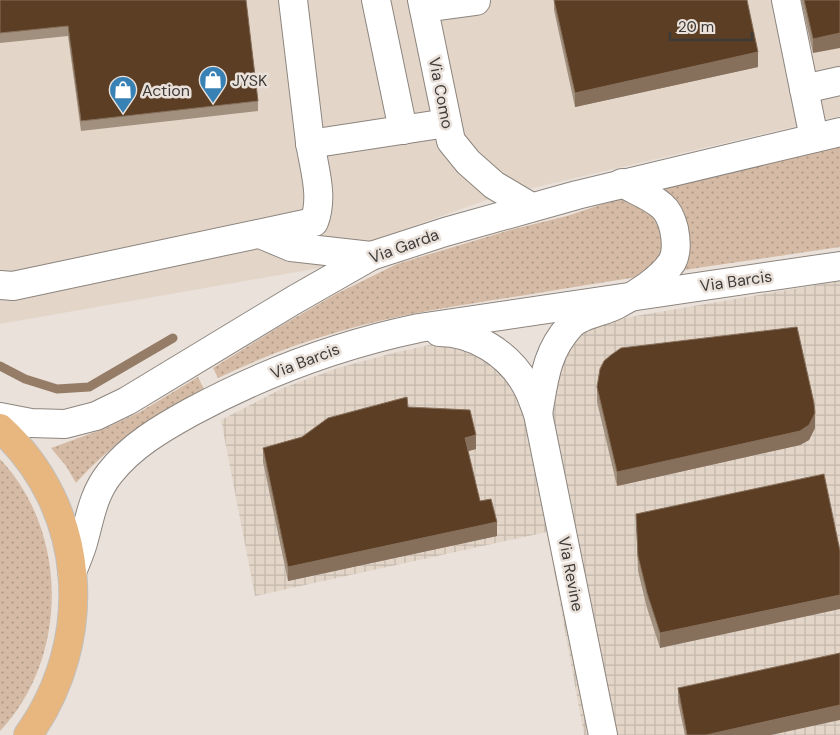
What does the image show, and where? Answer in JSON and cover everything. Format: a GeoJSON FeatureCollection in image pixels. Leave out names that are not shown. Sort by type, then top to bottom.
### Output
{"type":"FeatureCollection","features":[{"type":"Feature","properties":{"kind":"main road"},"geometry":{"type":"LineString","coordinates":[[0,428],[31,464],[53,502],[68,543],[72,572],[73,611],[68,650],[58,680],[34,730]]}},
{"type":"Feature","properties":{"kind":"street"},"geometry":{"type":"LineString","coordinates":[[7,285],[314,222],[319,212],[317,181],[310,144],[293,0]]}},
{"type":"Feature","properties":{"kind":"street"},"geometry":{"type":"LineString","coordinates":[[376,0],[402,130]]}},
{"type":"Feature","properties":{"kind":"street"},"geometry":{"type":"LineString","coordinates":[[786,0],[804,89],[827,135]]}},
{"type":"Feature","properties":{"kind":"street"},"geometry":{"type":"LineString","coordinates":[[423,4],[476,1]]}},
{"type":"Feature","properties":{"kind":"street","name":"Via Como"},"geometry":{"type":"LineString","coordinates":[[423,4],[449,132],[468,162],[494,185],[531,207]]}},
{"type":"Feature","properties":{"kind":"street"},"geometry":{"type":"LineString","coordinates":[[804,89],[840,81]]}},
{"type":"Feature","properties":{"kind":"street"},"geometry":{"type":"LineString","coordinates":[[310,144],[402,130],[449,132]]}},
{"type":"Feature","properties":{"kind":"street","name":"Via Garda"},"geometry":{"type":"LineString","coordinates":[[0,417],[31,423],[65,424],[96,416],[127,401],[294,300],[371,256],[444,232],[531,207],[622,183],[827,135]]}},
{"type":"Feature","properties":{"kind":"street","name":"Via Barcis"},"geometry":{"type":"LineString","coordinates":[[622,183],[663,206],[672,222],[676,240],[673,262],[650,285],[632,297]]}},
{"type":"Feature","properties":{"kind":"street"},"geometry":{"type":"LineString","coordinates":[[260,234],[291,247],[371,256]]}},
{"type":"Feature","properties":{"kind":"street","name":"Via Barcis"},"geometry":{"type":"LineString","coordinates":[[72,572],[83,543],[98,491],[110,472],[135,448],[168,425],[248,383],[336,348],[419,328],[840,266]]}},
{"type":"Feature","properties":{"kind":"street","name":"Via Revine"},"geometry":{"type":"LineString","coordinates":[[538,414],[546,368],[554,346],[571,324],[590,314],[616,306],[632,297]]}},
{"type":"Feature","properties":{"kind":"street","name":"Via Revine"},"geometry":{"type":"LineString","coordinates":[[380,336],[448,332],[473,339],[496,351],[510,364],[526,385],[538,414],[603,735]]}},
{"type":"Feature","properties":{"kind":"shaded area"},"geometry":{"type":"Polygon","coordinates":[[[0,0],[840,0],[840,116],[498,196],[385,236],[319,268],[0,324],[0,0]]]}},
{"type":"Feature","properties":{"kind":"shaded area"},"geometry":{"type":"Polygon","coordinates":[[[840,143],[840,247],[613,281],[414,314],[365,324],[309,341],[263,358],[218,378],[213,368],[336,294],[397,264],[510,230],[567,216],[615,200],[840,143]]]}},
{"type":"Feature","properties":{"kind":"shaded area"},"geometry":{"type":"Polygon","coordinates":[[[840,281],[840,735],[584,735],[547,532],[255,596],[221,420],[283,388],[338,368],[434,344],[457,344],[482,349],[525,397],[553,366],[583,325],[840,281]]]}},
{"type":"Feature","properties":{"kind":"shaded area"},"geometry":{"type":"Polygon","coordinates":[[[198,377],[204,389],[136,430],[105,454],[76,483],[66,466],[51,448],[106,428],[140,412],[198,377]]]}},
{"type":"Feature","properties":{"kind":"shaded area"},"geometry":{"type":"Polygon","coordinates":[[[0,459],[23,489],[39,522],[49,558],[52,595],[49,632],[39,668],[23,701],[0,731],[0,459]]]}},
{"type":"Feature","properties":{"kind":"building"},"geometry":{"type":"Polygon","coordinates":[[[0,0],[246,0],[258,101],[81,121],[68,26],[0,33],[0,0]]]}},
{"type":"Feature","properties":{"kind":"building"},"geometry":{"type":"Polygon","coordinates":[[[554,0],[747,0],[758,52],[575,93],[554,0]]]}},
{"type":"Feature","properties":{"kind":"building"},"geometry":{"type":"Polygon","coordinates":[[[804,0],[840,0],[840,33],[813,39],[804,0]]]}},
{"type":"Feature","properties":{"kind":"building"},"geometry":{"type":"Polygon","coordinates":[[[797,327],[814,403],[815,413],[809,425],[800,431],[617,472],[597,387],[600,369],[604,361],[611,355],[621,348],[797,327]]]}},
{"type":"Feature","properties":{"kind":"building"},"geometry":{"type":"Polygon","coordinates":[[[407,397],[408,407],[470,410],[476,435],[465,438],[480,501],[491,499],[497,522],[288,567],[263,448],[302,437],[328,418],[407,397]]]}},
{"type":"Feature","properties":{"kind":"building"},"geometry":{"type":"Polygon","coordinates":[[[824,474],[840,551],[840,595],[660,633],[647,593],[638,556],[636,514],[824,474]]]}},
{"type":"Feature","properties":{"kind":"building"},"geometry":{"type":"Polygon","coordinates":[[[840,653],[840,705],[706,735],[687,735],[678,688],[840,653]]]}},
{"type":"Feature","properties":{"kind":"waterway"},"geometry":{"type":"LineString","coordinates":[[0,366],[25,379],[57,389],[89,387],[173,338]]}},
{"type":"Feature","properties":{"kind":"place","name":"JYSK"},"geometry":{"type":"Point","coordinates":[213,104]}},
{"type":"Feature","properties":{"kind":"place","name":"Action"},"geometry":{"type":"Point","coordinates":[123,114]}}]}
